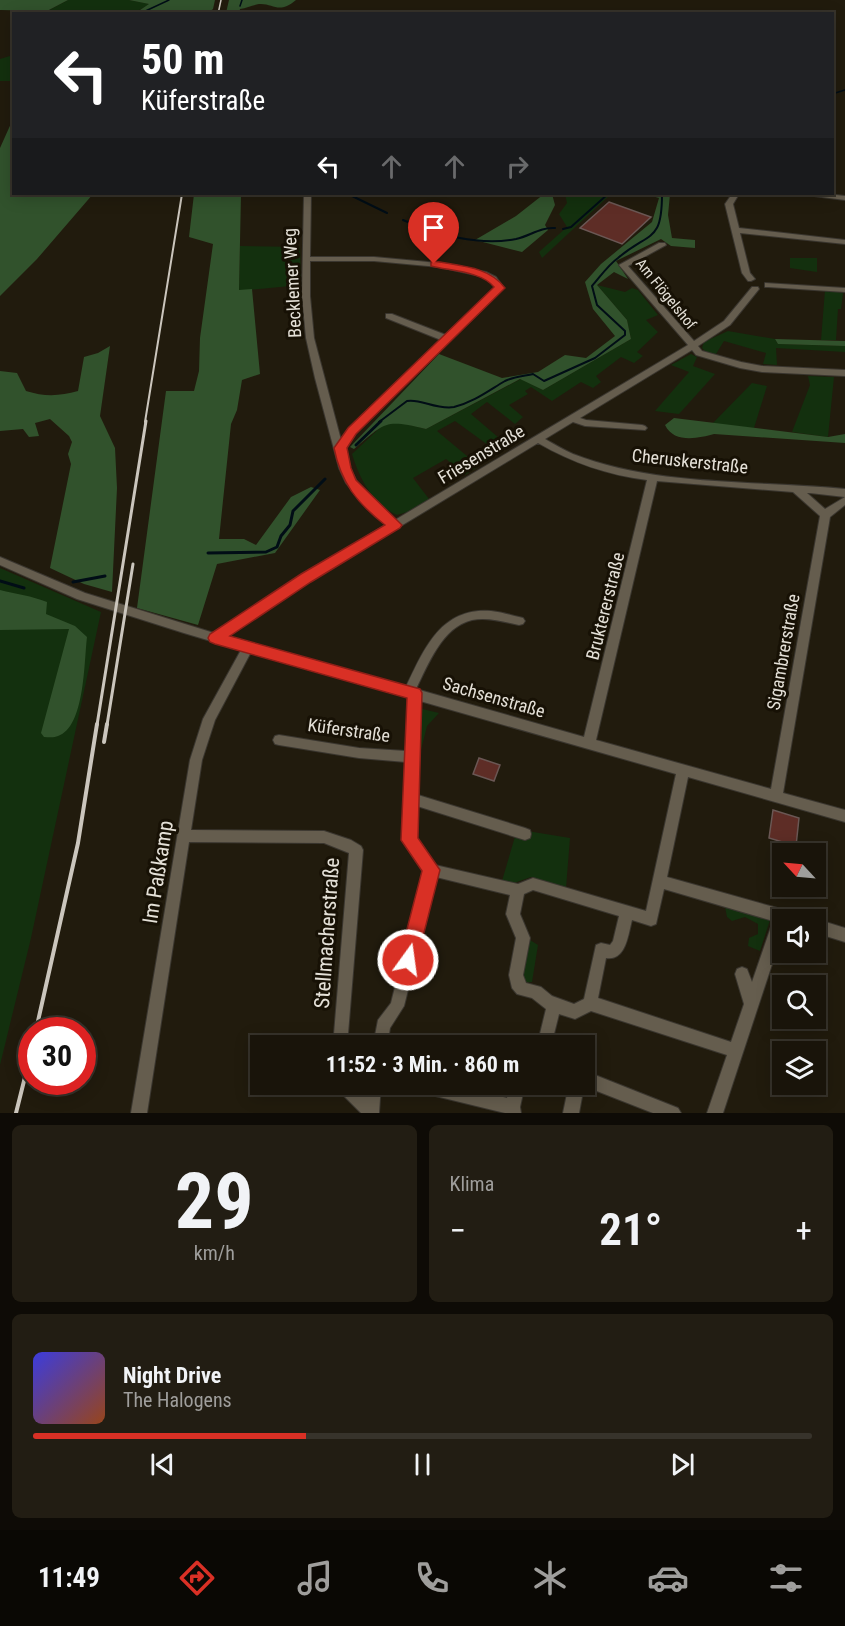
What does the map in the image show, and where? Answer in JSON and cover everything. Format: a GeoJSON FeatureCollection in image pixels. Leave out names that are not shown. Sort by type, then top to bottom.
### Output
{"type":"FeatureCollection","features":[{"type":"Feature","properties":{"kind":"street","name":"Becklemer Weg"},"geometry":{"type":"LineString","coordinates":[[307,195],[306,259],[310,338],[319,378],[344,468],[351,483],[377,511],[395,525]]}},
{"type":"Feature","properties":{"kind":"street"},"geometry":{"type":"LineString","coordinates":[[734,195],[729,204],[746,273],[751,279]]}},
{"type":"Feature","properties":{"kind":"street"},"geometry":{"type":"LineString","coordinates":[[822,195],[845,198]]}},
{"type":"Feature","properties":{"kind":"street"},"geometry":{"type":"LineString","coordinates":[[735,230],[845,242]]}},
{"type":"Feature","properties":{"kind":"street","name":"Am Flögelshof"},"geometry":{"type":"LineString","coordinates":[[662,245],[623,265],[691,347]]}},
{"type":"Feature","properties":{"kind":"street"},"geometry":{"type":"LineString","coordinates":[[306,259],[420,261],[483,274],[493,279],[500,288],[352,431],[340,448]]}},
{"type":"Feature","properties":{"kind":"street"},"geometry":{"type":"LineString","coordinates":[[768,285],[764,289],[755,289],[747,283],[751,279],[760,279],[768,285],[845,290]]}},
{"type":"Feature","properties":{"kind":"street","name":"Friesenstraße"},"geometry":{"type":"LineString","coordinates":[[215,638],[306,578],[575,419],[691,347],[727,323],[755,289]]}},
{"type":"Feature","properties":{"kind":"street"},"geometry":{"type":"LineString","coordinates":[[389,316],[447,339]]}},
{"type":"Feature","properties":{"kind":"street"},"geometry":{"type":"LineString","coordinates":[[691,347],[705,356],[740,365],[782,371],[845,373]]}},
{"type":"Feature","properties":{"kind":"street"},"geometry":{"type":"LineString","coordinates":[[575,419],[585,423],[642,428]]}},
{"type":"Feature","properties":{"kind":"street","name":"Cheruskerstraße"},"geometry":{"type":"LineString","coordinates":[[538,439],[553,450],[594,464],[654,477],[845,493]]}},
{"type":"Feature","properties":{"kind":"street","name":"Bruktererstraße"},"geometry":{"type":"LineString","coordinates":[[590,743],[654,477]]}},
{"type":"Feature","properties":{"kind":"street"},"geometry":{"type":"LineString","coordinates":[[795,488],[825,515],[845,500]]}},
{"type":"Feature","properties":{"kind":"street","name":"Sigambrerstraße"},"geometry":{"type":"LineString","coordinates":[[776,795],[825,515]]}},
{"type":"Feature","properties":{"kind":"street","name":"Sachsenstraße"},"geometry":{"type":"LineString","coordinates":[[0,561],[81,596],[215,638],[845,816]]}},
{"type":"Feature","properties":{"kind":"street"},"geometry":{"type":"LineString","coordinates":[[412,693],[429,651],[437,638],[451,625],[468,617],[480,615],[519,621]]}},
{"type":"Feature","properties":{"kind":"street","name":"Im Paßkamp"},"geometry":{"type":"LineString","coordinates":[[140,1113],[186,836],[196,760],[209,719],[249,647]]}},
{"type":"Feature","properties":{"kind":"street","name":"Küferstraße"},"geometry":{"type":"LineString","coordinates":[[412,693],[413,757],[410,840],[431,870]]}},
{"type":"Feature","properties":{"kind":"street","name":"Küferstraße"},"geometry":{"type":"LineString","coordinates":[[279,740],[359,753],[413,757]]}},
{"type":"Feature","properties":{"kind":"street"},"geometry":{"type":"LineString","coordinates":[[382,1035],[383,1025],[397,1006],[431,870],[518,890],[533,884],[651,919],[658,905],[659,881],[683,769]]}},
{"type":"Feature","properties":{"kind":"street"},"geometry":{"type":"LineString","coordinates":[[412,800],[525,834]]}},
{"type":"Feature","properties":{"kind":"street","name":"Stellmacherstraße"},"geometry":{"type":"LineString","coordinates":[[186,836],[324,837],[356,850],[341,1035]]}},
{"type":"Feature","properties":{"kind":"street"},"geometry":{"type":"LineString","coordinates":[[659,881],[686,891],[772,914]]}},
{"type":"Feature","properties":{"kind":"street"},"geometry":{"type":"LineString","coordinates":[[518,890],[513,914],[523,938],[516,975],[517,983],[522,989],[536,993],[547,1002],[575,1012],[590,1003],[601,950],[614,952],[620,944],[627,912]]}},
{"type":"Feature","properties":{"kind":"street"},"geometry":{"type":"LineString","coordinates":[[826,930],[845,935]]}},
{"type":"Feature","properties":{"kind":"street"},"geometry":{"type":"LineString","coordinates":[[715,1113],[751,1003],[772,952]]}},
{"type":"Feature","properties":{"kind":"street"},"geometry":{"type":"LineString","coordinates":[[742,974],[751,1003]]}},
{"type":"Feature","properties":{"kind":"street"},"geometry":{"type":"LineString","coordinates":[[590,1003],[737,1051]]}},
{"type":"Feature","properties":{"kind":"street"},"geometry":{"type":"LineString","coordinates":[[547,1035],[554,1005]]}},
{"type":"Feature","properties":{"kind":"street"},"geometry":{"type":"LineString","coordinates":[[595,1083],[673,1113]]}},
{"type":"Feature","properties":{"kind":"street"},"geometry":{"type":"LineString","coordinates":[[353,1095],[371,1113]]}},
{"type":"Feature","properties":{"kind":"street"},"geometry":{"type":"LineString","coordinates":[[371,1113],[373,1095]]}},
{"type":"Feature","properties":{"kind":"street"},"geometry":{"type":"LineString","coordinates":[[459,1095],[513,1110],[516,1095]]}},
{"type":"Feature","properties":{"kind":"street"},"geometry":{"type":"LineString","coordinates":[[571,1113],[575,1095]]}},
{"type":"Feature","properties":{"kind":"green space"},"geometry":{"type":"Polygon","coordinates":[[[0,0],[68,0],[47,11],[0,10],[0,0]]]}},
{"type":"Feature","properties":{"kind":"green space"},"geometry":{"type":"Polygon","coordinates":[[[68,0],[129,0],[150,4],[136,12],[46,12],[68,0]]]}},
{"type":"Feature","properties":{"kind":"green space"},"geometry":{"type":"Polygon","coordinates":[[[129,0],[215,0],[213,9],[209,12],[160,10],[137,12],[149,4],[129,0]]]}},
{"type":"Feature","properties":{"kind":"green space"},"geometry":{"type":"Polygon","coordinates":[[[229,0],[296,0],[280,8],[259,4],[240,9],[239,12],[226,12],[229,0]]]}},
{"type":"Feature","properties":{"kind":"green space"},"geometry":{"type":"Polygon","coordinates":[[[12,55],[12,81],[0,81],[0,59],[12,55]]]}},
{"type":"Feature","properties":{"kind":"green space"},"geometry":{"type":"Polygon","coordinates":[[[12,121],[12,195],[92,195],[37,259],[0,296],[0,148],[12,121]]]}},
{"type":"Feature","properties":{"kind":"green space"},"geometry":{"type":"Polygon","coordinates":[[[194,195],[241,195],[239,290],[252,289],[260,374],[242,380],[237,410],[231,424],[219,539],[244,539],[256,545],[291,497],[311,487],[320,490],[275,553],[217,564],[198,625],[137,608],[166,391],[194,391],[199,371],[200,338],[213,244],[189,237],[194,195]]]}},
{"type":"Feature","properties":{"kind":"green space"},"geometry":{"type":"Polygon","coordinates":[[[543,195],[552,195],[555,205],[545,225],[548,230],[522,252],[475,240],[516,216],[543,195]]]}},
{"type":"Feature","properties":{"kind":"green space"},"geometry":{"type":"Polygon","coordinates":[[[565,195],[610,195],[542,258],[539,252],[567,227],[559,214],[567,203],[565,195]]]}},
{"type":"Feature","properties":{"kind":"green space"},"geometry":{"type":"Polygon","coordinates":[[[648,195],[670,195],[668,215],[672,238],[695,240],[695,248],[671,246],[661,239],[616,261],[628,279],[614,272],[597,285],[627,320],[631,339],[543,390],[520,379],[426,429],[402,424],[386,425],[354,449],[350,447],[439,354],[502,378],[538,372],[565,355],[586,358],[615,336],[593,309],[585,282],[601,264],[652,222],[659,198],[648,195]]]}},
{"type":"Feature","properties":{"kind":"green space"},"geometry":{"type":"Polygon","coordinates":[[[240,246],[300,247],[301,285],[239,291],[240,246]]]}},
{"type":"Feature","properties":{"kind":"green space"},"geometry":{"type":"Polygon","coordinates":[[[790,258],[817,258],[817,272],[790,268],[790,258]]]}},
{"type":"Feature","properties":{"kind":"green space"},"geometry":{"type":"Polygon","coordinates":[[[597,285],[625,292],[632,288],[638,290],[658,315],[646,320],[658,332],[637,352],[643,356],[634,363],[621,357],[596,376],[601,382],[593,388],[581,382],[552,401],[531,387],[525,391],[528,394],[509,405],[523,417],[515,424],[487,402],[471,414],[499,438],[488,445],[455,421],[437,431],[479,466],[465,475],[446,459],[413,478],[429,499],[397,515],[380,504],[363,481],[352,454],[385,423],[398,422],[426,429],[521,379],[543,390],[631,339],[627,320],[597,285]]]}},
{"type":"Feature","properties":{"kind":"green space"},"geometry":{"type":"Polygon","coordinates":[[[825,290],[843,293],[841,309],[838,309],[836,340],[821,340],[825,290]]]}},
{"type":"Feature","properties":{"kind":"green space"},"geometry":{"type":"Polygon","coordinates":[[[728,331],[775,339],[778,344],[845,346],[845,352],[776,348],[777,365],[763,364],[766,353],[724,341],[716,354],[706,352],[702,348],[704,342],[728,331]]]}},
{"type":"Feature","properties":{"kind":"green space"},"geometry":{"type":"Polygon","coordinates":[[[775,339],[845,341],[845,346],[778,344],[775,339]]]}},
{"type":"Feature","properties":{"kind":"green space"},"geometry":{"type":"Polygon","coordinates":[[[110,346],[100,416],[115,448],[117,488],[112,592],[84,584],[50,568],[71,464],[68,454],[72,442],[69,436],[50,419],[35,423],[39,436],[29,437],[23,429],[0,431],[0,371],[17,373],[26,391],[46,395],[71,393],[78,391],[84,357],[110,346]]]}},
{"type":"Feature","properties":{"kind":"green space"},"geometry":{"type":"Polygon","coordinates":[[[691,354],[697,357],[693,366],[715,374],[679,414],[655,411],[689,372],[671,365],[691,354]]]}},
{"type":"Feature","properties":{"kind":"green space"},"geometry":{"type":"Polygon","coordinates":[[[808,376],[834,377],[828,437],[792,432],[810,385],[808,376]]]}},
{"type":"Feature","properties":{"kind":"green space"},"geometry":{"type":"Polygon","coordinates":[[[752,383],[767,386],[754,428],[712,424],[752,383]]]}},
{"type":"Feature","properties":{"kind":"green space"},"geometry":{"type":"Polygon","coordinates":[[[674,418],[828,437],[845,434],[845,443],[714,434],[687,438],[674,435],[665,425],[674,418]]]}},
{"type":"Feature","properties":{"kind":"green space"},"geometry":{"type":"Polygon","coordinates":[[[0,568],[101,612],[31,938],[0,1065],[0,568]]]}},
{"type":"Feature","properties":{"kind":"green space"},"geometry":{"type":"Polygon","coordinates":[[[0,590],[47,602],[46,614],[75,626],[87,637],[84,677],[78,707],[74,720],[67,730],[58,736],[44,737],[41,733],[69,629],[0,630],[0,590]]]}},
{"type":"Feature","properties":{"kind":"green space"},"geometry":{"type":"Polygon","coordinates":[[[418,708],[439,713],[427,726],[421,750],[416,749],[418,708]]]}},
{"type":"Feature","properties":{"kind":"green space"},"geometry":{"type":"Polygon","coordinates":[[[521,830],[570,838],[566,888],[531,877],[514,883],[502,881],[516,833],[521,830]]]}},
{"type":"Feature","properties":{"kind":"green space"},"geometry":{"type":"Polygon","coordinates":[[[725,907],[770,920],[760,951],[748,946],[749,938],[758,934],[758,924],[745,917],[732,921],[727,917],[725,907]]]}},
{"type":"Feature","properties":{"kind":"green space"},"geometry":{"type":"Polygon","coordinates":[[[530,940],[538,945],[532,982],[522,983],[527,942],[530,940]]]}},
{"type":"Feature","properties":{"kind":"building"},"geometry":{"type":"Polygon","coordinates":[[[609,202],[651,217],[622,244],[580,228],[609,202]]]}},
{"type":"Feature","properties":{"kind":"building"},"geometry":{"type":"Polygon","coordinates":[[[479,758],[500,765],[494,781],[473,774],[479,758]]]}},
{"type":"Feature","properties":{"kind":"building"},"geometry":{"type":"Polygon","coordinates":[[[773,810],[799,818],[796,843],[786,843],[769,838],[773,810]]]}},
{"type":"Feature","properties":{"kind":"waterway"},"geometry":{"type":"LineString","coordinates":[[143,12],[169,0]]}},
{"type":"Feature","properties":{"kind":"waterway"},"geometry":{"type":"LineString","coordinates":[[240,6],[242,0]]}},
{"type":"Feature","properties":{"kind":"waterway"},"geometry":{"type":"LineString","coordinates":[[834,93],[845,90]]}},
{"type":"Feature","properties":{"kind":"waterway"},"geometry":{"type":"LineString","coordinates":[[350,195],[387,213]]}},
{"type":"Feature","properties":{"kind":"waterway"},"geometry":{"type":"LineString","coordinates":[[563,229],[571,227],[607,195]]}},
{"type":"Feature","properties":{"kind":"waterway"},"geometry":{"type":"LineString","coordinates":[[379,422],[407,401],[454,407],[474,399],[511,378],[533,374],[544,381],[595,358],[625,335],[625,331],[597,305],[592,286],[614,261],[657,229],[660,221],[662,195]]}},
{"type":"Feature","properties":{"kind":"waterway"},"geometry":{"type":"LineString","coordinates":[[403,220],[458,238],[488,241],[516,239],[555,228]]}},
{"type":"Feature","properties":{"kind":"waterway"},"geometry":{"type":"LineString","coordinates":[[356,445],[381,421]]}},
{"type":"Feature","properties":{"kind":"waterway"},"geometry":{"type":"LineString","coordinates":[[208,553],[266,552],[277,547],[281,536],[290,525],[293,511],[325,479]]}},
{"type":"Feature","properties":{"kind":"waterway"},"geometry":{"type":"LineString","coordinates":[[73,582],[105,576]]}},
{"type":"Feature","properties":{"kind":"waterway"},"geometry":{"type":"LineString","coordinates":[[0,581],[24,588]]}},
{"type":"Feature","properties":{"kind":"railway"},"geometry":{"type":"LineString","coordinates":[[218,12],[221,0]]}},
{"type":"Feature","properties":{"kind":"railway"},"geometry":{"type":"LineString","coordinates":[[145,422],[182,195]]}},
{"type":"Feature","properties":{"kind":"railway"},"geometry":{"type":"LineString","coordinates":[[97,725],[146,421]]}},
{"type":"Feature","properties":{"kind":"railway"},"geometry":{"type":"LineString","coordinates":[[107,725],[133,564]]}},
{"type":"Feature","properties":{"kind":"railway"},"geometry":{"type":"LineString","coordinates":[[39,1017],[78,843],[97,724]]}},
{"type":"Feature","properties":{"kind":"railway"},"geometry":{"type":"LineString","coordinates":[[104,742],[107,724]]}},
{"type":"Feature","properties":{"kind":"railway"},"geometry":{"type":"LineString","coordinates":[[16,1113],[20,1095]]}},
{"type":"Feature","properties":{"kind":"route"},"geometry":{"type":"LineString","coordinates":[[408,960],[431,870],[410,840],[414,693],[215,638],[306,578],[395,525],[377,511],[351,483],[344,468],[340,448],[352,431],[500,288],[493,279],[483,274],[434,264]]}}]}
